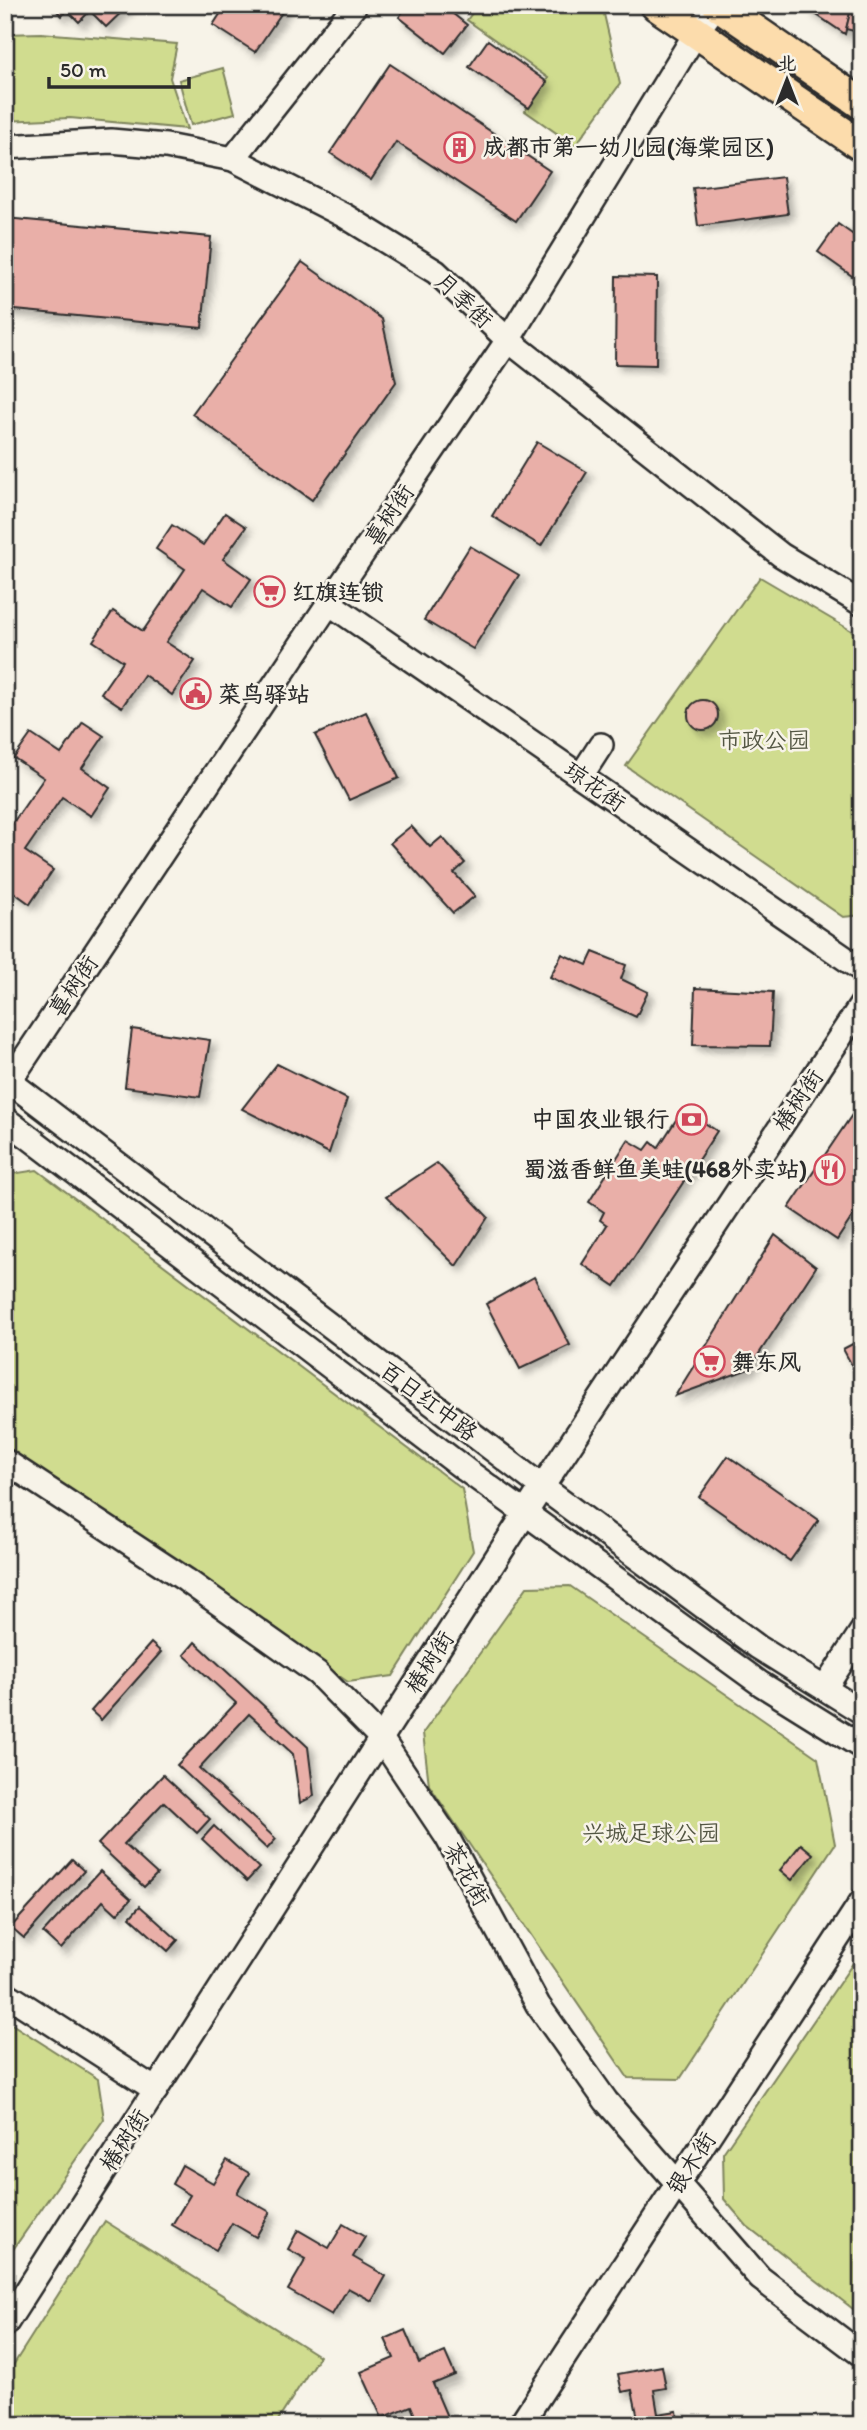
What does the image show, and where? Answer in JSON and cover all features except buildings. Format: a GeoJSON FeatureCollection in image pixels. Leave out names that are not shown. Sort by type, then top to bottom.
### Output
{"type":"FeatureCollection","features":[{"type":"Feature","properties":{"kind":"main road"},"geometry":{"type":"LineString","coordinates":[[656,5],[862,146]]}},
{"type":"Feature","properties":{"kind":"main road"},"geometry":{"type":"LineString","coordinates":[[717,5],[862,104]]}},
{"type":"Feature","properties":{"kind":"street"},"geometry":{"type":"LineString","coordinates":[[233,159],[355,5]]}},
{"type":"Feature","properties":{"kind":"street","name":"喜树街"},"geometry":{"type":"LineString","coordinates":[[7,1082],[508,340],[696,33],[717,5]]}},
{"type":"Feature","properties":{"kind":"street","name":"月季街"},"geometry":{"type":"LineString","coordinates":[[5,147],[111,141],[166,146],[233,159],[345,216],[436,272],[508,340],[781,555],[862,604]]}},
{"type":"Feature","properties":{"kind":"street","name":"琼花街"},"geometry":{"type":"LineString","coordinates":[[329,603],[862,970]]}},
{"type":"Feature","properties":{"kind":"street"},"geometry":{"type":"LineString","coordinates":[[582,776],[601,745]]}},
{"type":"Feature","properties":{"kind":"street","name":"椿树街"},"geometry":{"type":"LineString","coordinates":[[5,2325],[525,1513],[862,1004]]}},
{"type":"Feature","properties":{"kind":"street","name":"百日红中路"},"geometry":{"type":"LineString","coordinates":[[7,1082],[758,1647],[862,1712]]}},
{"type":"Feature","properties":{"kind":"street","name":"百日红中路"},"geometry":{"type":"LineString","coordinates":[[5,1119],[525,1513],[761,1684],[862,1747]]}},
{"type":"Feature","properties":{"kind":"street","name":"茶花街"},"geometry":{"type":"LineString","coordinates":[[5,1461],[186,1580],[317,1673],[380,1737],[447,1837],[538,2005],[606,2101],[760,2278],[862,2355]]}},
{"type":"Feature","properties":{"kind":"street"},"geometry":{"type":"LineString","coordinates":[[825,1688],[862,1631]]}},
{"type":"Feature","properties":{"kind":"street","name":"银木街"},"geometry":{"type":"LineString","coordinates":[[520,2425],[862,1901]]}},
{"type":"Feature","properties":{"kind":"street"},"geometry":{"type":"LineString","coordinates":[[5,1993],[156,2090]]}},
{"type":"Feature","properties":{"kind":"green space"},"geometry":{"type":"Polygon","coordinates":[[[478,5],[591,5],[604,14],[620,84],[575,146],[525,111],[548,78],[467,20],[478,5]]]}},
{"type":"Feature","properties":{"kind":"green space"},"geometry":{"type":"Polygon","coordinates":[[[41,33],[177,44],[170,78],[187,129],[70,118],[5,121],[5,34],[41,33]]]}},
{"type":"Feature","properties":{"kind":"green space"},"geometry":{"type":"Polygon","coordinates":[[[223,68],[235,113],[191,125],[179,80],[223,68]]]}},
{"type":"Feature","properties":{"kind":"green space","name":"市政公园"},"geometry":{"type":"Polygon","coordinates":[[[760,577],[862,637],[862,915],[843,917],[626,766],[760,577]]]}},
{"type":"Feature","properties":{"kind":"green space"},"geometry":{"type":"Polygon","coordinates":[[[37,1170],[462,1489],[473,1551],[393,1676],[348,1682],[5,1446],[5,1175],[37,1170]]]}},
{"type":"Feature","properties":{"kind":"green space","name":"兴城足球公园"},"geometry":{"type":"Polygon","coordinates":[[[570,1586],[818,1758],[835,1844],[680,2079],[628,2078],[429,1785],[423,1733],[527,1587],[570,1586]]]}},
{"type":"Feature","properties":{"kind":"green space"},"geometry":{"type":"Polygon","coordinates":[[[862,1950],[862,2316],[747,2226],[724,2199],[723,2153],[862,1950]]]}},
{"type":"Feature","properties":{"kind":"green space"},"geometry":{"type":"Polygon","coordinates":[[[7,2021],[98,2079],[104,2119],[5,2261],[5,2024],[7,2021]]]}},
{"type":"Feature","properties":{"kind":"green space"},"geometry":{"type":"Polygon","coordinates":[[[105,2221],[319,2356],[275,2425],[5,2425],[5,2378],[105,2221]]]}},
{"type":"Feature","properties":{"kind":"place","name":"成都市第一幼儿园(海棠园区)"},"geometry":{"type":"Point","coordinates":[460,147]}},
{"type":"Feature","properties":{"kind":"place","name":"红旗连锁"},"geometry":{"type":"Point","coordinates":[269,592]}},
{"type":"Feature","properties":{"kind":"place","name":"菜鸟驿站"},"geometry":{"type":"Point","coordinates":[195,694]}},
{"type":"Feature","properties":{"kind":"place","name":"中国农业银行"},"geometry":{"type":"Point","coordinates":[692,1119]}},
{"type":"Feature","properties":{"kind":"place","name":"蜀滋香鲜鱼美蛙(468外卖站)"},"geometry":{"type":"Point","coordinates":[830,1169]}},
{"type":"Feature","properties":{"kind":"place","name":"舞东风"},"geometry":{"type":"Point","coordinates":[709,1362]}}]}
